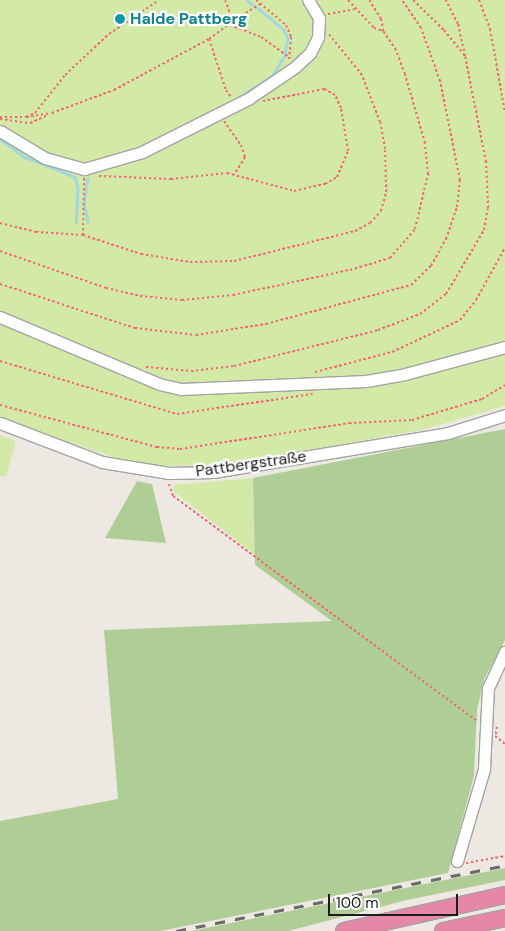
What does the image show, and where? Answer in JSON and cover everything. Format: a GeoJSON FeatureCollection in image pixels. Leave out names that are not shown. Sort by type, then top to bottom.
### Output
{"type":"FeatureCollection","features":[{"type":"Feature","properties":{"kind":"highway"},"geometry":{"type":"LineString","coordinates":[[344,931],[505,895]]}},
{"type":"Feature","properties":{"kind":"highway"},"geometry":{"type":"LineString","coordinates":[[443,931],[505,918]]}},
{"type":"Feature","properties":{"kind":"street"},"geometry":{"type":"LineString","coordinates":[[0,131],[37,155],[84,169],[142,152],[236,106],[295,67],[310,53],[318,37],[319,21],[308,0]]}},
{"type":"Feature","properties":{"kind":"street"},"geometry":{"type":"LineString","coordinates":[[0,317],[160,384],[181,389],[366,381],[405,374],[505,347]]}},
{"type":"Feature","properties":{"kind":"street","name":"Pattbergstraße"},"geometry":{"type":"LineString","coordinates":[[0,423],[102,462],[168,474],[213,472],[448,433],[505,415]]}},
{"type":"Feature","properties":{"kind":"street"},"geometry":{"type":"LineString","coordinates":[[457,861],[484,769],[488,688],[505,652]]}},
{"type":"Feature","properties":{"kind":"path"},"geometry":{"type":"LineString","coordinates":[[26,117],[37,111],[64,75],[109,34],[159,0]]}},
{"type":"Feature","properties":{"kind":"path"},"geometry":{"type":"LineString","coordinates":[[225,0],[233,22]]}},
{"type":"Feature","properties":{"kind":"path"},"geometry":{"type":"LineString","coordinates":[[230,25],[262,37],[290,58],[291,37],[286,25],[256,0]]}},
{"type":"Feature","properties":{"kind":"path"},"geometry":{"type":"LineString","coordinates":[[348,0],[374,28],[383,31]]}},
{"type":"Feature","properties":{"kind":"path"},"geometry":{"type":"LineString","coordinates":[[0,251],[106,288],[140,296],[182,300],[233,295],[350,270],[390,258],[415,230],[428,174],[424,143],[405,74],[396,50],[383,31],[381,19],[369,0]]}},
{"type":"Feature","properties":{"kind":"path"},"geometry":{"type":"LineString","coordinates":[[0,284],[135,328],[196,335],[266,324],[411,285],[431,266],[446,239],[458,207],[460,180],[454,139],[438,74],[421,28],[402,0]]}},
{"type":"Feature","properties":{"kind":"path"},"geometry":{"type":"LineString","coordinates":[[413,0],[444,30],[465,56]]}},
{"type":"Feature","properties":{"kind":"path"},"geometry":{"type":"LineString","coordinates":[[142,367],[191,371],[234,366],[378,330],[420,314],[446,294],[484,230],[488,208],[486,162],[465,56],[458,24],[446,0]]}},
{"type":"Feature","properties":{"kind":"path"},"geometry":{"type":"LineString","coordinates":[[480,0],[490,29],[505,112]]}},
{"type":"Feature","properties":{"kind":"path"},"geometry":{"type":"LineString","coordinates":[[0,117],[30,123],[114,90],[209,39],[261,4]]}},
{"type":"Feature","properties":{"kind":"path"},"geometry":{"type":"LineString","coordinates":[[0,223],[36,232],[83,235],[140,254],[190,262],[234,261],[355,231],[370,223],[381,211],[386,192],[385,149],[380,122],[362,75],[319,21],[356,9]]}},
{"type":"Feature","properties":{"kind":"path"},"geometry":{"type":"LineString","coordinates":[[209,39],[226,90],[236,106]]}},
{"type":"Feature","properties":{"kind":"path"},"geometry":{"type":"LineString","coordinates":[[84,169],[91,175],[149,179],[234,175],[294,191],[325,184],[337,177],[345,165],[348,136],[335,95],[324,89],[274,101],[248,99]]}},
{"type":"Feature","properties":{"kind":"path"},"geometry":{"type":"LineString","coordinates":[[0,117],[26,117],[52,113]]}},
{"type":"Feature","properties":{"kind":"path"},"geometry":{"type":"LineString","coordinates":[[220,114],[241,145],[245,158],[234,175]]}},
{"type":"Feature","properties":{"kind":"path"},"geometry":{"type":"LineString","coordinates":[[83,235],[84,169]]}},
{"type":"Feature","properties":{"kind":"path"},"geometry":{"type":"LineString","coordinates":[[300,385],[312,373],[392,352],[460,320],[476,300],[505,248]]}},
{"type":"Feature","properties":{"kind":"path"},"geometry":{"type":"LineString","coordinates":[[0,405],[157,447],[180,449],[349,423],[412,420],[482,399],[505,385]]}},
{"type":"Feature","properties":{"kind":"path"},"geometry":{"type":"LineString","coordinates":[[168,474],[173,496],[485,728]]}},
{"type":"Feature","properties":{"kind":"path"},"geometry":{"type":"LineString","coordinates":[[495,736],[505,744]]}},
{"type":"Feature","properties":{"kind":"path"},"geometry":{"type":"LineString","coordinates":[[457,861],[470,863],[505,856]]}},
{"type":"Feature","properties":{"kind":"green space"},"geometry":{"type":"Polygon","coordinates":[[[0,0],[505,0],[505,406],[422,430],[222,465],[160,466],[118,459],[0,418],[0,0]]]}},
{"type":"Feature","properties":{"kind":"green space"},"geometry":{"type":"Polygon","coordinates":[[[505,429],[505,640],[484,679],[477,710],[474,776],[448,873],[160,931],[0,931],[0,821],[118,799],[104,630],[332,621],[255,565],[253,478],[505,429]]]}},
{"type":"Feature","properties":{"kind":"green space"},"geometry":{"type":"Polygon","coordinates":[[[0,435],[16,441],[6,477],[0,476],[0,435]]]}},
{"type":"Feature","properties":{"kind":"green space"},"geometry":{"type":"Polygon","coordinates":[[[253,478],[255,555],[173,491],[174,485],[253,478]]]}},
{"type":"Feature","properties":{"kind":"green space"},"geometry":{"type":"Polygon","coordinates":[[[137,481],[152,484],[166,543],[105,538],[137,481]]]}},
{"type":"Feature","properties":{"kind":"green space"},"geometry":{"type":"Polygon","coordinates":[[[505,868],[505,880],[407,900],[288,931],[191,931],[505,868]]]}},
{"type":"Feature","properties":{"kind":"waterway"},"geometry":{"type":"LineString","coordinates":[[247,0],[256,7]]}},
{"type":"Feature","properties":{"kind":"waterway"},"geometry":{"type":"LineString","coordinates":[[258,8],[284,30],[288,38],[285,54]]}},
{"type":"Feature","properties":{"kind":"waterway"},"geometry":{"type":"LineString","coordinates":[[238,98],[273,75],[284,56]]}},
{"type":"Feature","properties":{"kind":"waterway"},"geometry":{"type":"LineString","coordinates":[[0,139],[25,157],[75,177],[78,188],[76,222]]}},
{"type":"Feature","properties":{"kind":"waterway"},"geometry":{"type":"LineString","coordinates":[[88,178],[84,203],[88,222]]}},
{"type":"Feature","properties":{"kind":"railway"},"geometry":{"type":"LineString","coordinates":[[176,931],[505,865]]}},
{"type":"Feature","properties":{"kind":"place","name":"Halde Pattberg"},"geometry":{"type":"Point","coordinates":[120,19]}}]}
